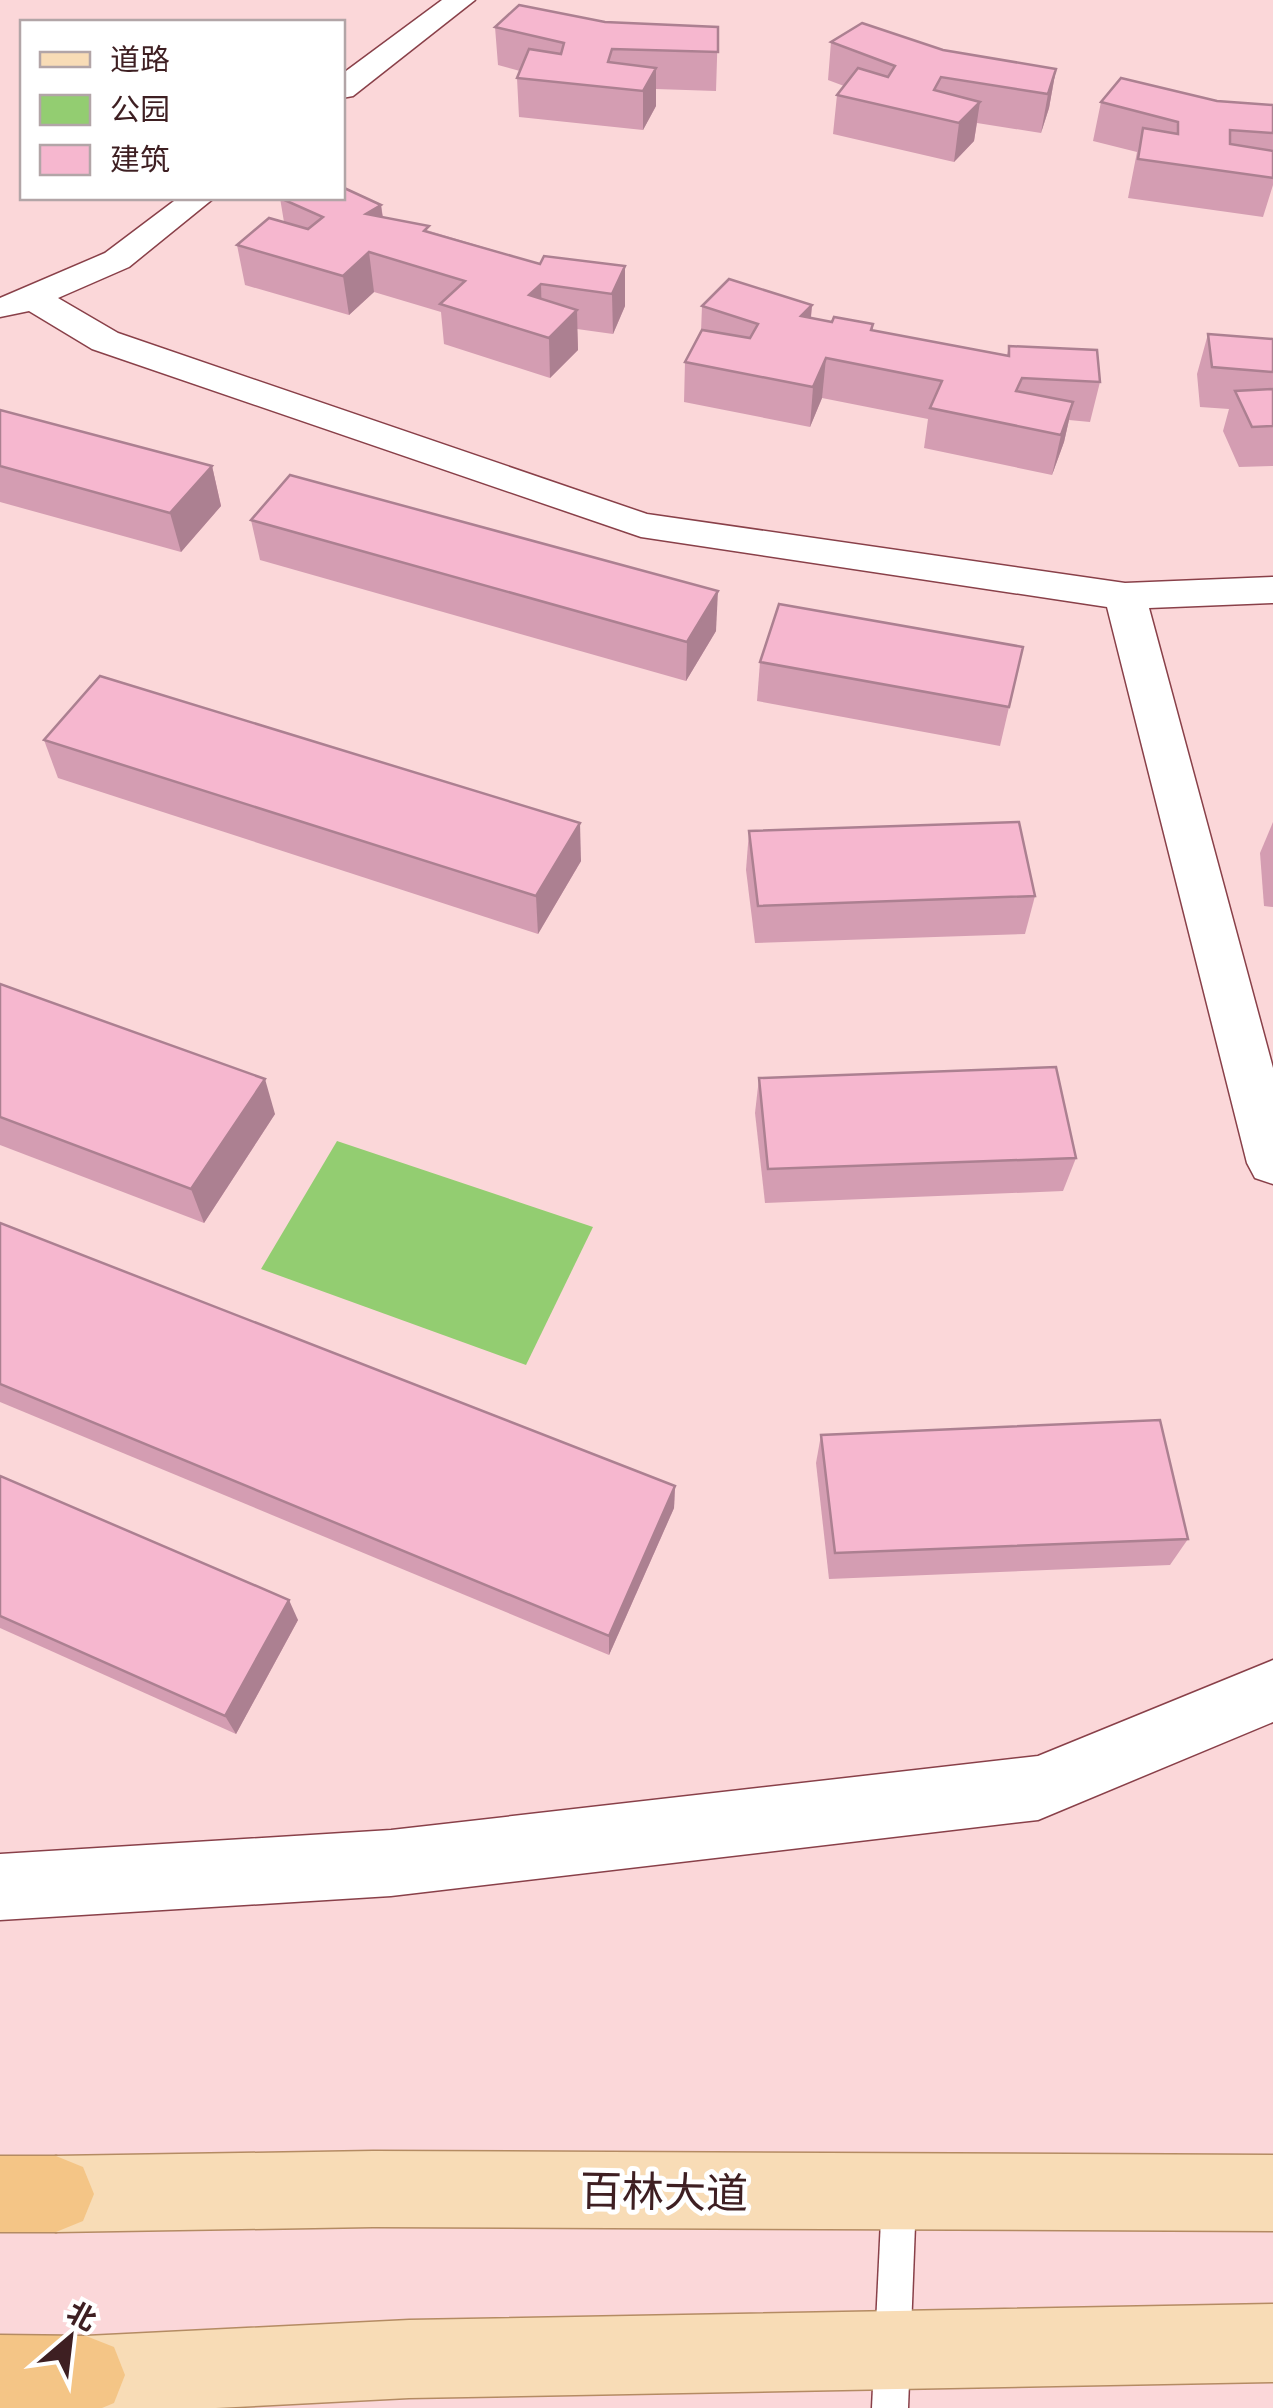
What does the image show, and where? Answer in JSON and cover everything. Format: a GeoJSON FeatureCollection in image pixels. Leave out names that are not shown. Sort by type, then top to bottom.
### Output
{"type":"FeatureCollection","features":[{"type":"Feature","properties":{"kind":"highway"},"geometry":{"type":"LineString","coordinates":[[0,2374],[86,2375]]}},
{"type":"Feature","properties":{"kind":"main road","name":"百林大道"},"geometry":{"type":"LineString","coordinates":[[28,2194],[373,2189],[1273,2193]]}},
{"type":"Feature","properties":{"kind":"main road"},"geometry":{"type":"LineString","coordinates":[[86,2375],[409,2359],[893,2378],[1273,2343]]}},
{"type":"Feature","properties":{"kind":"street"},"geometry":{"type":"LineString","coordinates":[[345,87],[461,0]]}},
{"type":"Feature","properties":{"kind":"street"},"geometry":{"type":"LineString","coordinates":[[16,304],[117,260],[195,200]]}},
{"type":"Feature","properties":{"kind":"street"},"geometry":{"type":"LineString","coordinates":[[16,304],[105,341],[641,525],[1125,596],[1273,590]]}},
{"type":"Feature","properties":{"kind":"street"},"geometry":{"type":"LineString","coordinates":[[1125,596],[1273,1163]]}},
{"type":"Feature","properties":{"kind":"street"},"geometry":{"type":"LineString","coordinates":[[0,1887],[391,1863],[1038,1788],[1273,1691]]}},
{"type":"Feature","properties":{"kind":"lane"},"geometry":{"type":"LineString","coordinates":[[893,2378],[899,2194]]}},
{"type":"Feature","properties":{"kind":"green space"},"geometry":{"type":"Polygon","coordinates":[[[337,1141],[593,1227],[526,1365],[261,1269],[337,1141]]]}},
{"type":"Feature","properties":{"kind":"building"},"geometry":{"type":"Polygon","coordinates":[[[519,5],[605,22],[718,27],[718,52],[612,49],[608,62],[656,68],[643,91],[517,78],[529,49],[561,54],[564,43],[495,27],[519,5]]]}},
{"type":"Feature","properties":{"kind":"building"},"geometry":{"type":"Polygon","coordinates":[[[862,23],[943,50],[1056,69],[1048,94],[941,77],[934,90],[980,102],[959,123],[837,95],[858,68],[888,77],[895,66],[831,42],[862,23]]]}},
{"type":"Feature","properties":{"kind":"building"},"geometry":{"type":"Polygon","coordinates":[[[1121,78],[1217,101],[1273,105],[1273,133],[1230,130],[1230,144],[1273,151],[1273,178],[1138,159],[1143,128],[1178,134],[1178,122],[1101,102],[1121,78]]]}},
{"type":"Feature","properties":{"kind":"building"},"geometry":{"type":"Polygon","coordinates":[[[345,188],[381,205],[366,214],[429,226],[424,231],[540,264],[544,256],[625,266],[612,294],[541,284],[529,295],[577,310],[549,338],[440,304],[465,281],[369,252],[343,276],[237,245],[269,218],[308,229],[323,217],[285,200],[345,200],[345,188]]]}},
{"type":"Feature","properties":{"kind":"building"},"geometry":{"type":"Polygon","coordinates":[[[729,279],[812,305],[801,316],[873,324],[871,330],[1009,356],[1009,346],[1097,350],[1100,382],[1022,378],[1016,391],[1073,402],[1061,435],[930,408],[942,381],[826,358],[813,387],[685,362],[702,330],[750,338],[758,324],[702,306],[729,279]]]}},
{"type":"Feature","properties":{"kind":"building"},"geometry":{"type":"Polygon","coordinates":[[[1208,334],[1273,339],[1273,372],[1212,367],[1208,334]]]}},
{"type":"Feature","properties":{"kind":"building"},"geometry":{"type":"Polygon","coordinates":[[[1273,389],[1273,426],[1252,427],[1235,391],[1273,389]]]}},
{"type":"Feature","properties":{"kind":"building"},"geometry":{"type":"Polygon","coordinates":[[[0,410],[212,466],[170,513],[0,466],[0,410]]]}},
{"type":"Feature","properties":{"kind":"building"},"geometry":{"type":"Polygon","coordinates":[[[290,475],[718,591],[687,642],[251,520],[290,475]]]}},
{"type":"Feature","properties":{"kind":"building"},"geometry":{"type":"Polygon","coordinates":[[[779,604],[1023,647],[1009,707],[760,662],[779,604]]]}},
{"type":"Feature","properties":{"kind":"building"},"geometry":{"type":"Polygon","coordinates":[[[100,676],[580,823],[536,896],[44,740],[100,676]]]}},
{"type":"Feature","properties":{"kind":"building"},"geometry":{"type":"Polygon","coordinates":[[[1019,822],[1035,896],[758,906],[749,831],[1019,822]]]}},
{"type":"Feature","properties":{"kind":"building"},"geometry":{"type":"Polygon","coordinates":[[[0,984],[265,1079],[191,1189],[0,1117],[0,984]]]}},
{"type":"Feature","properties":{"kind":"building"},"geometry":{"type":"Polygon","coordinates":[[[1056,1067],[1076,1158],[768,1169],[759,1078],[1056,1067]]]}},
{"type":"Feature","properties":{"kind":"building"},"geometry":{"type":"Polygon","coordinates":[[[0,1223],[675,1486],[609,1636],[0,1384],[0,1223]]]}},
{"type":"Feature","properties":{"kind":"building"},"geometry":{"type":"Polygon","coordinates":[[[1160,1420],[1188,1539],[835,1553],[821,1435],[1160,1420]]]}},
{"type":"Feature","properties":{"kind":"building"},"geometry":{"type":"Polygon","coordinates":[[[0,1476],[289,1600],[225,1716],[0,1616],[0,1476]]]}}]}
